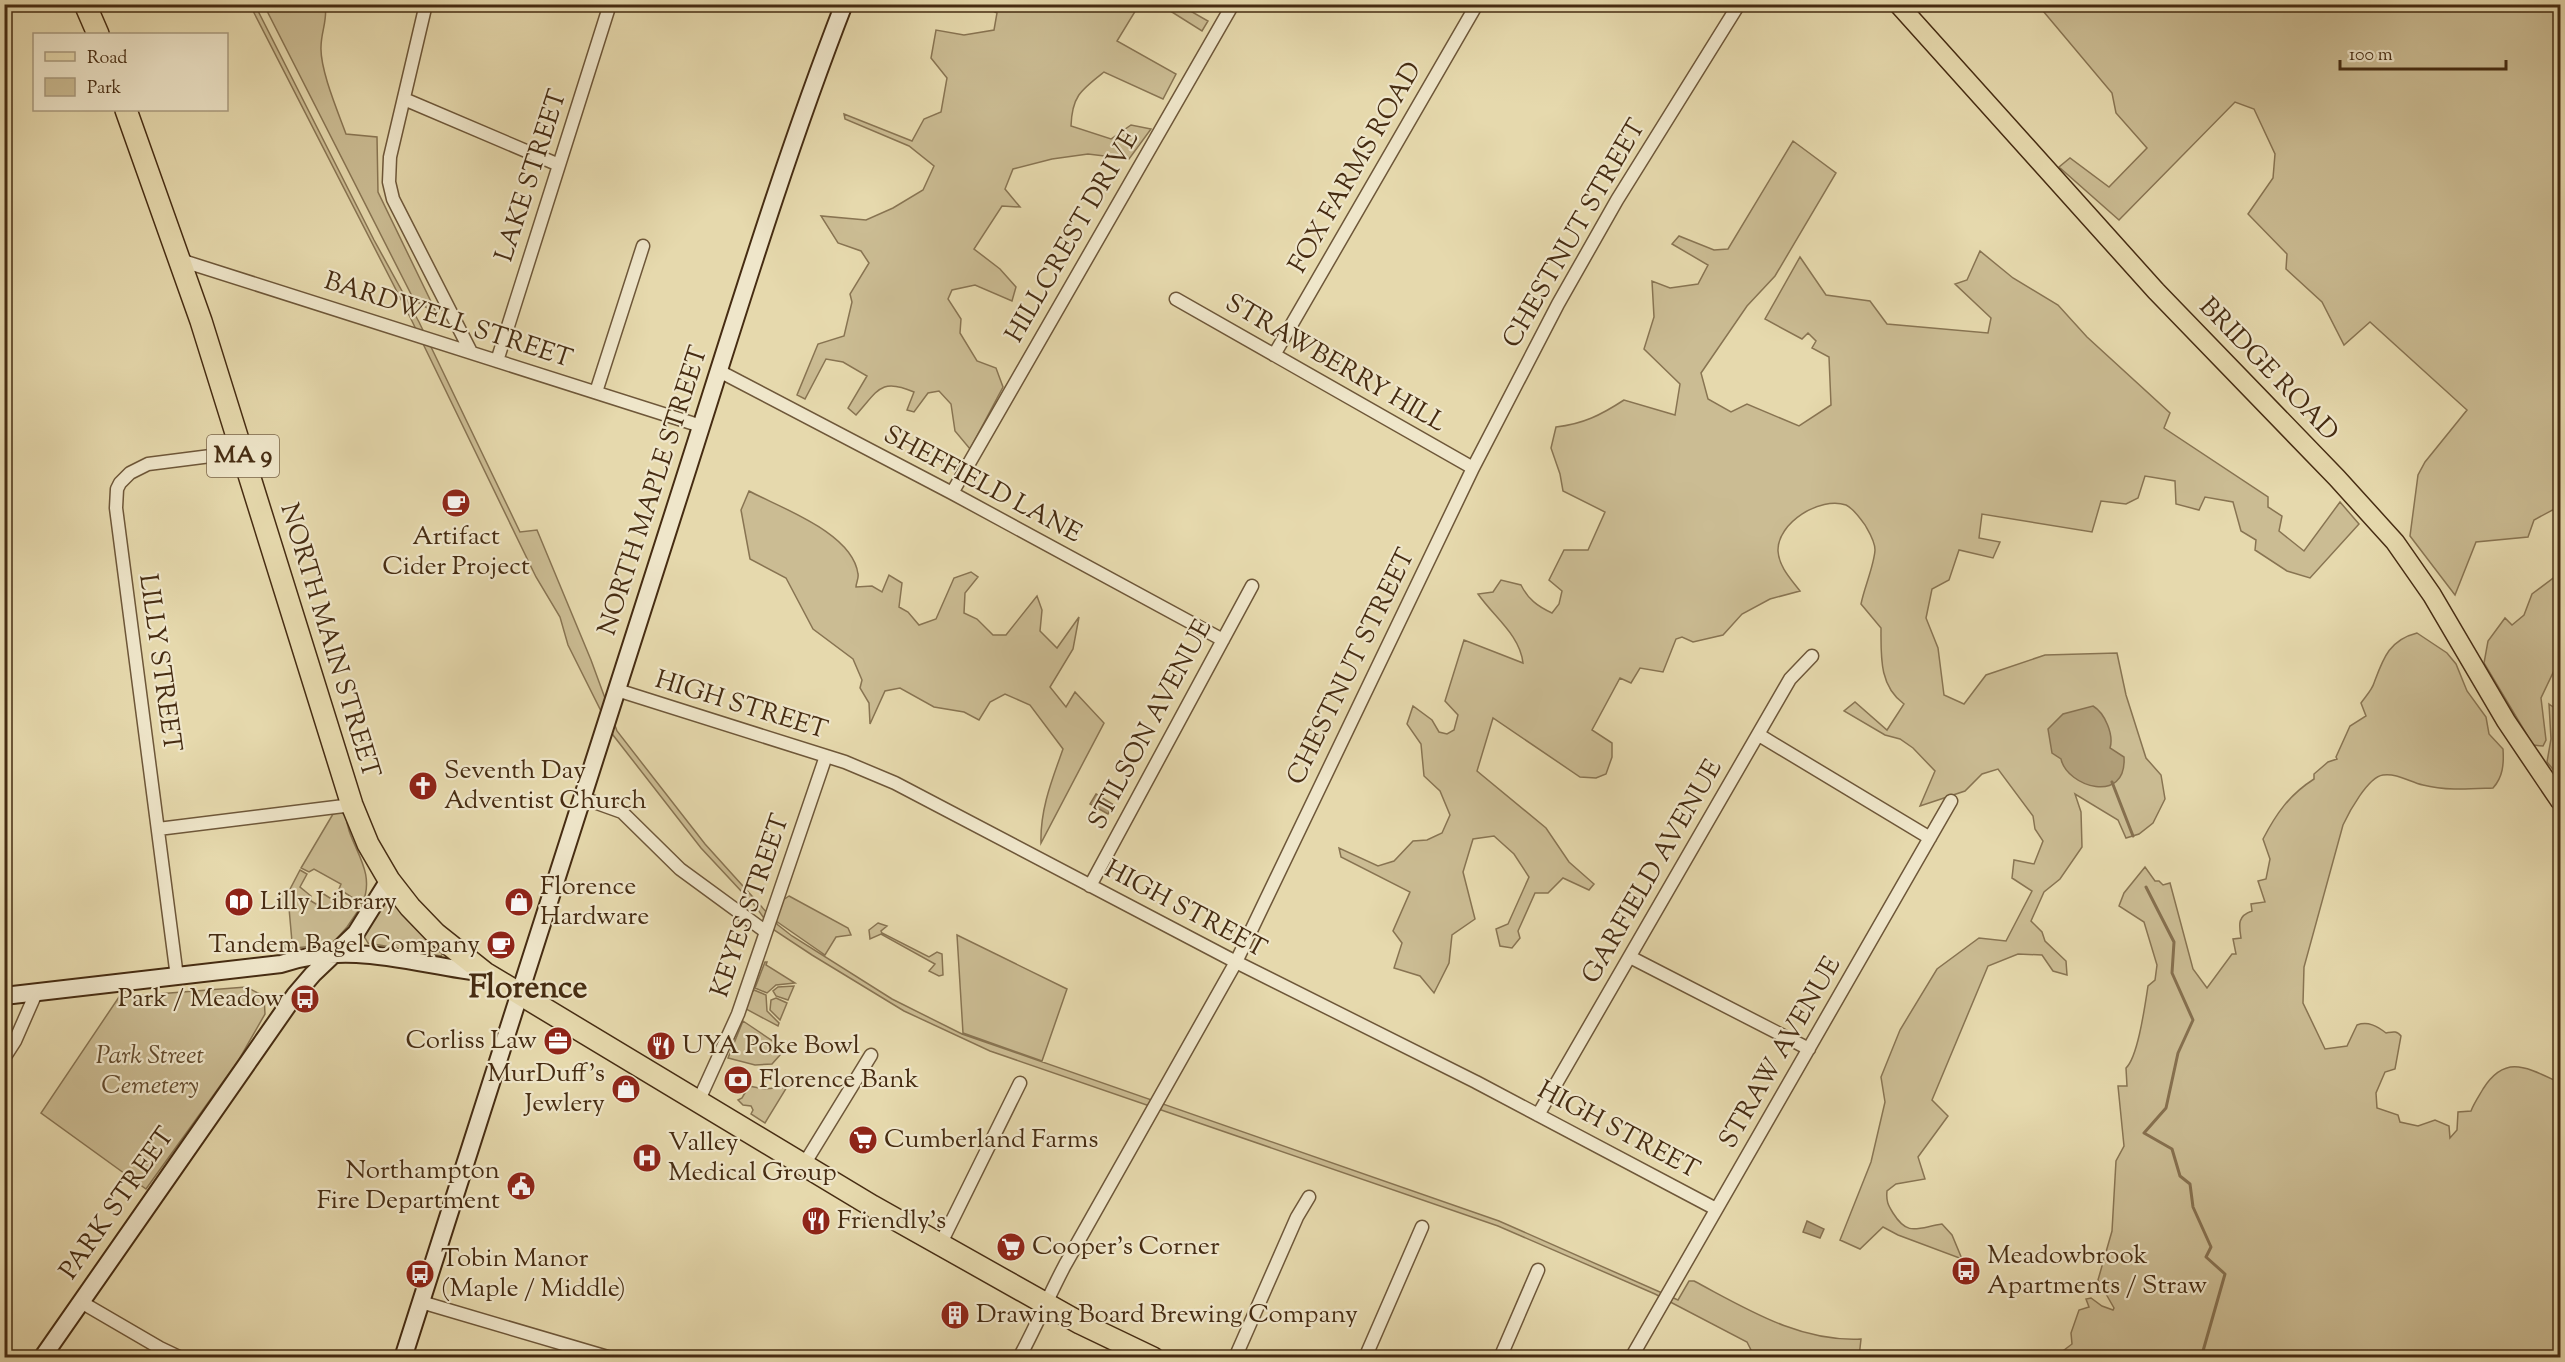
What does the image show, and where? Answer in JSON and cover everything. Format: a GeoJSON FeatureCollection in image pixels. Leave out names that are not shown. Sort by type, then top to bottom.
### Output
{"type":"FeatureCollection","features":[{"type":"Feature","properties":{"kind":"highway"},"geometry":{"type":"LineString","coordinates":[[85,4],[98,33]]}},
{"type":"Feature","properties":{"kind":"highway","name":"NORTH MAIN STREET"},"geometry":{"type":"LineString","coordinates":[[126,111],[180,260],[352,805],[368,844],[389,880],[436,934],[485,973],[520,995]]}},
{"type":"Feature","properties":{"kind":"highway","name":"MA 9"},"geometry":{"type":"LineString","coordinates":[[520,995],[803,1166],[940,1245],[1047,1305],[1153,1358]]}},
{"type":"Feature","properties":{"kind":"main road","name":"NORTH MAPLE STREET"},"geometry":{"type":"LineString","coordinates":[[403,1358],[701,426],[810,95],[844,4]]}},
{"type":"Feature","properties":{"kind":"main road","name":"BRIDGE ROAD"},"geometry":{"type":"LineString","coordinates":[[1898,4],[2156,291],[2337,478],[2395,542],[2432,595],[2506,721],[2560,801]]}},
{"type":"Feature","properties":{"kind":"main road","name":"PARK STREET"},"geometry":{"type":"LineString","coordinates":[[42,1358],[295,995],[356,933],[389,880]]}},
{"type":"Feature","properties":{"kind":"main road"},"geometry":{"type":"LineString","coordinates":[[4,996],[281,964],[334,954],[372,953],[453,970],[485,973]]}},
{"type":"Feature","properties":{"kind":"main road"},"geometry":{"type":"LineString","coordinates":[[281,964],[301,970],[310,978]]}},
{"type":"Feature","properties":{"kind":"street"},"geometry":{"type":"LineString","coordinates":[[426,4],[390,157],[390,189],[471,352]]}},
{"type":"Feature","properties":{"kind":"street","name":"LAKE STREET"},"geometry":{"type":"LineString","coordinates":[[497,361],[610,4]]}},
{"type":"Feature","properties":{"kind":"street","name":"HILLCREST DRIVE"},"geometry":{"type":"LineString","coordinates":[[952,493],[1233,4]]}},
{"type":"Feature","properties":{"kind":"street","name":"FOX FARMS ROAD"},"geometry":{"type":"LineString","coordinates":[[1274,355],[1477,4]]}},
{"type":"Feature","properties":{"kind":"street","name":"CHESTNUT STREET"},"geometry":{"type":"LineString","coordinates":[[1019,1358],[1047,1305],[1051,1290],[1236,962],[1473,468],[1580,262],[1739,4]]}},
{"type":"Feature","properties":{"kind":"street"},"geometry":{"type":"LineString","coordinates":[[404,99],[559,165]]}},
{"type":"Feature","properties":{"kind":"street"},"geometry":{"type":"LineString","coordinates":[[596,392],[644,246]]}},
{"type":"Feature","properties":{"kind":"street","name":"BARDWELL STREET"},"geometry":{"type":"LineString","coordinates":[[180,260],[701,426]]}},
{"type":"Feature","properties":{"kind":"street","name":"STRAWBERRY HILL"},"geometry":{"type":"LineString","coordinates":[[1176,299],[1473,468]]}},
{"type":"Feature","properties":{"kind":"street","name":"SHEFFIELD LANE"},"geometry":{"type":"LineString","coordinates":[[719,371],[952,493],[1223,640]]}},
{"type":"Feature","properties":{"kind":"street","name":"LILLY STREET"},"geometry":{"type":"LineString","coordinates":[[177,977],[118,530],[117,489],[129,473],[148,464],[242,452]]}},
{"type":"Feature","properties":{"kind":"street","name":"STILSON AVENUE"},"geometry":{"type":"LineString","coordinates":[[1090,885],[1252,586]]}},
{"type":"Feature","properties":{"kind":"street","name":"GARFIELD AVENUE"},"geometry":{"type":"LineString","coordinates":[[1538,1115],[1790,679],[1812,656]]}},
{"type":"Feature","properties":{"kind":"street","name":"HIGH STREET"},"geometry":{"type":"LineString","coordinates":[[617,690],[826,756],[864,769],[901,786],[1236,962],[1538,1115],[1716,1209]]}},
{"type":"Feature","properties":{"kind":"street"},"geometry":{"type":"LineString","coordinates":[[1759,735],[1930,838]]}},
{"type":"Feature","properties":{"kind":"street","name":"KEYES STREET"},"geometry":{"type":"LineString","coordinates":[[698,1102],[732,1028],[826,756]]}},
{"type":"Feature","properties":{"kind":"street"},"geometry":{"type":"LineString","coordinates":[[583,798],[622,812],[680,868],[766,932]]}},
{"type":"Feature","properties":{"kind":"street","name":"STRAW AVENUE"},"geometry":{"type":"LineString","coordinates":[[1631,1358],[1952,801]]}},
{"type":"Feature","properties":{"kind":"street"},"geometry":{"type":"LineString","coordinates":[[158,829],[352,805]]}},
{"type":"Feature","properties":{"kind":"street"},"geometry":{"type":"LineString","coordinates":[[1630,957],[1809,1049]]}},
{"type":"Feature","properties":{"kind":"street"},"geometry":{"type":"LineString","coordinates":[[6,1054],[15,1041],[36,993]]}},
{"type":"Feature","properties":{"kind":"street"},"geometry":{"type":"LineString","coordinates":[[803,1166],[871,1055]]}},
{"type":"Feature","properties":{"kind":"street"},"geometry":{"type":"LineString","coordinates":[[940,1245],[1020,1083]]}},
{"type":"Feature","properties":{"kind":"street"},"geometry":{"type":"LineString","coordinates":[[1235,1358],[1297,1217],[1309,1197]]}},
{"type":"Feature","properties":{"kind":"street"},"geometry":{"type":"LineString","coordinates":[[1365,1358],[1422,1227]]}},
{"type":"Feature","properties":{"kind":"street"},"geometry":{"type":"LineString","coordinates":[[1500,1358],[1538,1270]]}},
{"type":"Feature","properties":{"kind":"street"},"geometry":{"type":"LineString","coordinates":[[81,1302],[160,1348],[182,1358]]}},
{"type":"Feature","properties":{"kind":"street"},"geometry":{"type":"LineString","coordinates":[[421,1302],[611,1358]]}},
{"type":"Feature","properties":{"kind":"green space"},"geometry":{"type":"Polygon","coordinates":[[[250,5],[255,5],[374,240],[419,322],[520,532],[537,530],[591,660],[617,731],[705,844],[778,925],[892,999],[962,1034],[1499,1221],[1678,1300],[1689,1281],[1694,1281],[1774,1322],[1816,1335],[1838,1339],[1861,1339],[1859,1357],[1748,1357],[1751,1350],[1747,1342],[1655,1294],[1498,1226],[990,1051],[904,1011],[771,928],[756,907],[701,848],[613,735],[568,645],[560,617],[536,577],[411,319],[250,5]]]}},
{"type":"Feature","properties":{"kind":"green space"},"geometry":{"type":"Polygon","coordinates":[[[264,5],[325,5],[321,56],[334,103],[346,134],[377,137],[378,192],[437,314],[414,300],[264,5]]]}},
{"type":"Feature","properties":{"kind":"green space"},"geometry":{"type":"Polygon","coordinates":[[[982,5],[1139,5],[1117,41],[1176,74],[1163,99],[1104,72],[1079,94],[1073,107],[1071,126],[1111,139],[1131,125],[1151,129],[1129,159],[1088,154],[1052,159],[1013,169],[1005,189],[1020,207],[1002,206],[974,249],[1000,269],[1016,287],[1012,301],[975,285],[952,290],[948,299],[961,319],[960,333],[977,361],[996,368],[1003,387],[970,449],[955,431],[951,404],[939,391],[928,393],[914,412],[907,410],[914,392],[887,386],[875,393],[856,415],[848,408],[867,376],[843,362],[826,359],[805,399],[797,395],[818,344],[844,336],[852,302],[850,294],[869,263],[861,251],[838,243],[821,216],[866,220],[893,208],[923,190],[934,166],[909,146],[845,119],[844,114],[912,141],[924,119],[941,112],[947,78],[931,58],[936,30],[964,35],[994,30],[997,13],[982,5]]]}},
{"type":"Feature","properties":{"kind":"green space"},"geometry":{"type":"Polygon","coordinates":[[[1157,5],[1180,5],[1208,21],[1202,31],[1157,5]]]}},
{"type":"Feature","properties":{"kind":"green space"},"geometry":{"type":"Polygon","coordinates":[[[2038,5],[2560,5],[2560,506],[2534,520],[2528,537],[2476,542],[2455,595],[2410,536],[2418,475],[2425,462],[2467,410],[2370,322],[2344,345],[2322,302],[2286,269],[2287,254],[2248,214],[2273,178],[2275,154],[2254,109],[2235,102],[2119,220],[2059,167],[2070,158],[2109,187],[2147,148],[2116,113],[2112,93],[2038,5]]]}},
{"type":"Feature","properties":{"kind":"green space"},"geometry":{"type":"Polygon","coordinates":[[[1793,141],[1836,173],[1775,276],[1747,306],[1701,373],[1708,399],[1731,412],[1747,404],[1799,426],[1831,405],[1829,357],[1812,348],[1816,341],[1808,333],[1802,339],[1765,319],[1800,257],[1826,295],[1870,301],[1887,324],[1988,333],[1991,318],[1955,284],[1967,280],[1980,251],[2013,278],[2058,305],[2087,337],[2170,413],[2164,428],[2268,497],[2268,507],[2282,516],[2279,531],[2304,551],[2340,502],[2359,524],[2310,578],[2287,571],[2255,550],[2256,540],[2241,531],[2233,502],[2205,497],[2199,510],[2176,504],[2175,481],[2145,476],[2138,498],[2126,504],[2101,501],[2092,532],[1982,514],[1979,538],[2000,542],[1993,558],[1959,550],[1949,580],[1932,589],[1926,618],[1938,648],[1944,695],[1964,704],[1986,675],[2045,655],[2117,653],[2126,695],[2146,758],[2161,775],[2165,799],[2153,823],[2139,834],[2126,838],[2118,820],[2075,794],[2081,812],[2082,847],[2060,879],[2044,892],[2031,921],[2042,932],[2045,941],[2066,961],[2067,975],[2053,971],[2042,955],[2018,954],[1988,966],[1932,1100],[1948,1116],[1918,1157],[1925,1179],[1896,1184],[1887,1191],[1889,1205],[1898,1221],[1914,1229],[1942,1224],[1952,1235],[1962,1259],[1883,1227],[1860,1249],[1840,1240],[1871,1162],[1885,1102],[1881,1077],[1900,1030],[1937,969],[1979,938],[2006,941],[2032,891],[2012,878],[2014,860],[2034,864],[2043,841],[2035,829],[2033,816],[1998,769],[1982,774],[1965,791],[1920,806],[1935,771],[1913,748],[1900,739],[1885,735],[1844,711],[1855,702],[1887,730],[1904,704],[1890,688],[1883,670],[1881,628],[1861,604],[1875,550],[1872,537],[1865,525],[1849,506],[1836,503],[1813,508],[1792,522],[1785,531],[1780,541],[1779,557],[1786,572],[1800,591],[1770,599],[1742,614],[1723,635],[1693,642],[1682,637],[1676,639],[1663,672],[1640,668],[1631,683],[1620,678],[1592,730],[1612,743],[1612,757],[1606,774],[1596,778],[1580,777],[1493,718],[1477,771],[1546,828],[1569,862],[1594,884],[1589,890],[1563,878],[1548,893],[1535,893],[1518,931],[1520,938],[1512,948],[1500,946],[1496,929],[1508,924],[1529,877],[1514,854],[1494,836],[1473,839],[1463,872],[1475,919],[1452,935],[1449,963],[1434,993],[1420,976],[1394,968],[1402,943],[1393,931],[1410,892],[1341,857],[1339,848],[1378,866],[1394,861],[1413,841],[1427,840],[1442,833],[1450,815],[1440,791],[1424,776],[1421,744],[1407,724],[1413,706],[1432,720],[1439,732],[1447,734],[1454,730],[1458,715],[1445,701],[1464,640],[1523,663],[1512,635],[1478,594],[1493,592],[1501,580],[1521,585],[1534,602],[1552,613],[1559,604],[1562,591],[1549,580],[1564,550],[1588,550],[1605,512],[1563,491],[1551,448],[1556,427],[1592,418],[1624,400],[1675,415],[1680,384],[1644,349],[1654,317],[1652,281],[1670,288],[1698,284],[1708,265],[1672,244],[1679,236],[1714,250],[1728,249],[1793,141]]]}},
{"type":"Feature","properties":{"kind":"green space"},"geometry":{"type":"Polygon","coordinates":[[[749,491],[814,523],[830,534],[853,559],[858,574],[856,587],[872,586],[882,592],[889,575],[902,583],[899,607],[908,612],[919,625],[936,619],[954,578],[971,572],[978,577],[965,593],[964,613],[977,619],[993,635],[1006,635],[1037,596],[1042,610],[1040,631],[1057,648],[1079,617],[1073,649],[1050,687],[1066,707],[1075,692],[1104,723],[1041,843],[1042,818],[1063,749],[1030,705],[1005,694],[990,702],[979,720],[964,712],[934,707],[900,688],[885,691],[870,724],[869,703],[860,688],[862,680],[853,659],[813,629],[786,578],[750,559],[741,510],[749,491]]]}},
{"type":"Feature","properties":{"kind":"green space"},"geometry":{"type":"Polygon","coordinates":[[[2560,573],[2560,658],[2541,698],[2546,740],[2543,746],[2533,745],[2484,663],[2488,641],[2505,618],[2512,625],[2524,615],[2532,594],[2560,573]]]}},
{"type":"Feature","properties":{"kind":"green space"},"geometry":{"type":"Polygon","coordinates":[[[2417,633],[2447,653],[2456,664],[2467,691],[2486,717],[2489,734],[2503,749],[2501,775],[2493,788],[2440,788],[2398,776],[2383,775],[2377,777],[2365,788],[2343,825],[2304,967],[2303,1003],[2325,1049],[2347,1046],[2357,1025],[2361,1024],[2372,1025],[2386,1033],[2398,1033],[2401,1036],[2395,1069],[2385,1072],[2376,1093],[2377,1108],[2398,1115],[2400,1122],[2418,1126],[2435,1120],[2449,1126],[2450,1138],[2457,1130],[2458,1112],[2471,1111],[2483,1089],[2499,1072],[2507,1068],[2524,1068],[2554,1080],[2560,1104],[2560,1357],[2055,1357],[2072,1344],[2071,1333],[2079,1310],[2089,1307],[2086,1299],[2091,1298],[2102,1306],[2113,1310],[2114,1308],[2098,1280],[2112,1231],[2116,1161],[2124,1146],[2118,1086],[2127,1086],[2126,1068],[2134,1053],[2148,986],[2155,980],[2157,965],[2144,922],[2119,906],[2124,893],[2145,867],[2155,881],[2163,885],[2170,883],[2193,969],[2207,988],[2232,954],[2236,954],[2233,939],[2241,938],[2241,918],[2252,911],[2251,904],[2265,902],[2258,881],[2266,879],[2270,859],[2263,839],[2273,821],[2290,798],[2314,779],[2314,774],[2328,762],[2337,759],[2350,726],[2366,716],[2361,703],[2372,688],[2388,652],[2400,640],[2417,633]]]}},
{"type":"Feature","properties":{"kind":"green space"},"geometry":{"type":"Polygon","coordinates":[[[2549,704],[2560,712],[2560,778],[2547,762],[2551,739],[2549,704]]]}},
{"type":"Feature","properties":{"kind":"green space"},"geometry":{"type":"Polygon","coordinates":[[[340,812],[346,815],[351,836],[364,869],[366,892],[362,904],[339,889],[341,884],[314,869],[309,872],[301,868],[333,814],[340,812]]]}},
{"type":"Feature","properties":{"kind":"green space"},"geometry":{"type":"Polygon","coordinates":[[[300,870],[307,874],[300,887],[311,896],[311,901],[316,904],[320,901],[322,893],[333,900],[339,896],[360,908],[332,944],[286,949],[284,947],[285,944],[292,942],[289,908],[281,908],[278,899],[281,893],[289,891],[300,870]]]}},
{"type":"Feature","properties":{"kind":"green space"},"geometry":{"type":"Polygon","coordinates":[[[789,896],[848,928],[851,935],[836,937],[825,955],[776,921],[783,900],[789,896]]]}},
{"type":"Feature","properties":{"kind":"green space"},"geometry":{"type":"Polygon","coordinates":[[[385,901],[396,903],[443,953],[441,956],[368,943],[364,936],[385,901]]]}},
{"type":"Feature","properties":{"kind":"green space"},"geometry":{"type":"Polygon","coordinates":[[[878,923],[887,926],[881,931],[882,933],[929,957],[937,952],[942,954],[943,975],[939,976],[929,971],[935,964],[881,934],[870,939],[869,930],[878,923]]]}},
{"type":"Feature","properties":{"kind":"green space"},"geometry":{"type":"Polygon","coordinates":[[[957,935],[1067,989],[1042,1061],[963,1033],[957,935]]]}},
{"type":"Feature","properties":{"kind":"green space"},"geometry":{"type":"Polygon","coordinates":[[[765,962],[767,962],[766,965],[795,983],[776,985],[767,993],[755,988],[765,962]]]}},
{"type":"Feature","properties":{"kind":"green space"},"geometry":{"type":"Polygon","coordinates":[[[794,986],[788,1000],[776,996],[773,991],[778,987],[794,986]]]}},
{"type":"Feature","properties":{"kind":"green space","name":"Park Street Cemetery"},"geometry":{"type":"Polygon","coordinates":[[[246,987],[264,996],[265,1014],[238,1061],[146,1189],[41,1113],[119,997],[246,987]]]}},
{"type":"Feature","properties":{"kind":"green space"},"geometry":{"type":"Polygon","coordinates":[[[754,990],[766,995],[767,1011],[779,1023],[778,1026],[746,1009],[754,990]]]}},
{"type":"Feature","properties":{"kind":"green space"},"geometry":{"type":"Polygon","coordinates":[[[776,998],[787,1003],[780,1020],[770,1010],[771,1000],[776,998]]]}},
{"type":"Feature","properties":{"kind":"green space"},"geometry":{"type":"Polygon","coordinates":[[[743,1021],[777,1044],[780,1055],[772,1064],[755,1065],[728,1058],[743,1021]]]}},
{"type":"Feature","properties":{"kind":"green space"},"geometry":{"type":"Polygon","coordinates":[[[749,1086],[764,1089],[787,1087],[765,1123],[751,1114],[753,1110],[751,1106],[743,1105],[738,1100],[742,1098],[749,1086]]]}},
{"type":"Feature","properties":{"kind":"shaded area"},"geometry":{"type":"Polygon","coordinates":[[[2093,706],[2107,725],[2111,737],[2110,748],[2124,757],[2122,772],[2116,782],[2107,786],[2084,783],[2074,777],[2066,769],[2061,759],[2052,753],[2048,729],[2063,714],[2093,706]]]}},
{"type":"Feature","properties":{"kind":"shaded area"},"geometry":{"type":"Polygon","coordinates":[[[1096,794],[1114,805],[1108,814],[1090,804],[1096,794]]]}},
{"type":"Feature","properties":{"kind":"shaded area"},"geometry":{"type":"Polygon","coordinates":[[[1807,1221],[1824,1229],[1820,1238],[1803,1232],[1807,1221]]]}},
{"type":"Feature","properties":{"kind":"waterway"},"geometry":{"type":"LineString","coordinates":[[2112,782],[2133,836]]}},
{"type":"Feature","properties":{"kind":"waterway"},"geometry":{"type":"LineString","coordinates":[[2146,887],[2174,942],[2172,973],[2193,1020],[2178,1053],[2166,1108],[2144,1133],[2172,1149],[2180,1176],[2190,1184],[2193,1207],[2211,1247],[2206,1257],[2225,1274],[2201,1358]]}},
{"type":"Feature","properties":{"kind":"place","name":"Artifact Cider Project"},"geometry":{"type":"Point","coordinates":[456,503]}},
{"type":"Feature","properties":{"kind":"place","name":"Seventh Day Adventist Church"},"geometry":{"type":"Point","coordinates":[423,786]}},
{"type":"Feature","properties":{"kind":"place","name":"Lilly Library"},"geometry":{"type":"Point","coordinates":[239,902]}},
{"type":"Feature","properties":{"kind":"place","name":"Florence Hardware"},"geometry":{"type":"Point","coordinates":[519,902]}},
{"type":"Feature","properties":{"kind":"place","name":"Tandem Bagel Company"},"geometry":{"type":"Point","coordinates":[501,945]}},
{"type":"Feature","properties":{"kind":"place","name":"Park / Meadow"},"geometry":{"type":"Point","coordinates":[305,999]}},
{"type":"Feature","properties":{"kind":"place","name":"Corliss Law"},"geometry":{"type":"Point","coordinates":[558,1041]}},
{"type":"Feature","properties":{"kind":"place","name":"UYA Poke Bowl"},"geometry":{"type":"Point","coordinates":[661,1046]}},
{"type":"Feature","properties":{"kind":"place","name":"Florence Bank"},"geometry":{"type":"Point","coordinates":[738,1080]}},
{"type":"Feature","properties":{"kind":"place","name":"MurDuff's Jewlery"},"geometry":{"type":"Point","coordinates":[626,1089]}},
{"type":"Feature","properties":{"kind":"place","name":"Cumberland Farms"},"geometry":{"type":"Point","coordinates":[863,1140]}},
{"type":"Feature","properties":{"kind":"place","name":"Valley Medical Group"},"geometry":{"type":"Point","coordinates":[647,1158]}},
{"type":"Feature","properties":{"kind":"place","name":"Northampton Fire Department"},"geometry":{"type":"Point","coordinates":[521,1186]}},
{"type":"Feature","properties":{"kind":"place","name":"Friendly's"},"geometry":{"type":"Point","coordinates":[816,1221]}},
{"type":"Feature","properties":{"kind":"place","name":"Cooper's Corner"},"geometry":{"type":"Point","coordinates":[1011,1247]}},
{"type":"Feature","properties":{"kind":"place","name":"Meadowbrook Apartments / Straw"},"geometry":{"type":"Point","coordinates":[1966,1271]}},
{"type":"Feature","properties":{"kind":"place","name":"Tobin Manor (Maple / Middle)"},"geometry":{"type":"Point","coordinates":[420,1274]}},
{"type":"Feature","properties":{"kind":"place","name":"Drawing Board Brewing Company"},"geometry":{"type":"Point","coordinates":[955,1315]}},
{"type":"Feature","properties":{"kind":"district","name":"Florence"},"geometry":{"type":"Point","coordinates":[528,989]}}]}
